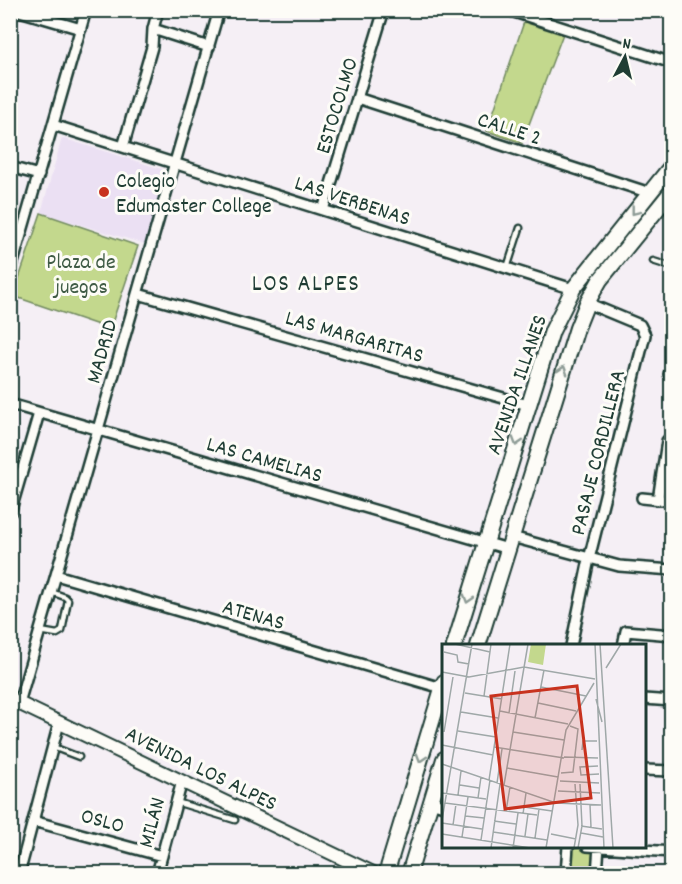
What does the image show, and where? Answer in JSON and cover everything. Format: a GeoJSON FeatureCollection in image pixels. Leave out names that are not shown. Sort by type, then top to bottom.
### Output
{"type":"FeatureCollection","features":[{"type":"Feature","properties":{"kind":"main road","name":"AVENIDA ILLANES"},"geometry":{"type":"LineString","coordinates":[[454,644],[552,331],[573,289],[672,165]]}},
{"type":"Feature","properties":{"kind":"main road","name":"AVENIDA ILLANES"},"geometry":{"type":"LineString","coordinates":[[478,644],[577,328],[587,303],[607,271],[672,191]]}},
{"type":"Feature","properties":{"kind":"main road"},"geometry":{"type":"LineString","coordinates":[[386,873],[442,688]]}},
{"type":"Feature","properties":{"kind":"main road"},"geometry":{"type":"LineString","coordinates":[[408,873],[437,804],[442,772]]}},
{"type":"Feature","properties":{"kind":"street"},"geometry":{"type":"LineString","coordinates":[[16,10],[81,30]]}},
{"type":"Feature","properties":{"kind":"street"},"geometry":{"type":"LineString","coordinates":[[10,273],[86,10]]}},
{"type":"Feature","properties":{"kind":"street"},"geometry":{"type":"LineString","coordinates":[[123,147],[152,48],[153,28],[158,10]]}},
{"type":"Feature","properties":{"kind":"street","name":"MADRID"},"geometry":{"type":"LineString","coordinates":[[15,701],[40,631],[219,10]]}},
{"type":"Feature","properties":{"kind":"street","name":"ESTOCOLMO"},"geometry":{"type":"LineString","coordinates":[[324,210],[384,10]]}},
{"type":"Feature","properties":{"kind":"street"},"geometry":{"type":"LineString","coordinates":[[508,10],[672,63]]}},
{"type":"Feature","properties":{"kind":"street"},"geometry":{"type":"LineString","coordinates":[[153,28],[209,47]]}},
{"type":"Feature","properties":{"kind":"street","name":"CALLE 2"},"geometry":{"type":"LineString","coordinates":[[357,98],[650,193]]}},
{"type":"Feature","properties":{"kind":"street","name":"LAS VERBENAS"},"geometry":{"type":"LineString","coordinates":[[53,125],[573,289]]}},
{"type":"Feature","properties":{"kind":"street"},"geometry":{"type":"LineString","coordinates":[[10,167],[39,175]]}},
{"type":"Feature","properties":{"kind":"street","name":"LAS MARGARITAS"},"geometry":{"type":"LineString","coordinates":[[138,294],[528,405]]}},
{"type":"Feature","properties":{"kind":"street","name":"PASAJE CORDILLERA"},"geometry":{"type":"LineString","coordinates":[[571,644],[589,559],[645,335],[640,324],[587,303]]}},
{"type":"Feature","properties":{"kind":"street","name":"LAS CAMELIAS"},"geometry":{"type":"LineString","coordinates":[[10,404],[485,543],[510,543],[619,566],[672,570]]}},
{"type":"Feature","properties":{"kind":"street"},"geometry":{"type":"LineString","coordinates":[[10,513],[39,413]]}},
{"type":"Feature","properties":{"kind":"street"},"geometry":{"type":"LineString","coordinates":[[658,500],[667,441],[672,436]]}},
{"type":"Feature","properties":{"kind":"street"},"geometry":{"type":"LineString","coordinates":[[642,498],[672,501]]}},
{"type":"Feature","properties":{"kind":"street","name":"ATENAS"},"geometry":{"type":"LineString","coordinates":[[56,575],[442,685]]}},
{"type":"Feature","properties":{"kind":"street"},"geometry":{"type":"LineString","coordinates":[[623,644],[624,634],[630,630],[672,634]]}},
{"type":"Feature","properties":{"kind":"street"},"geometry":{"type":"LineString","coordinates":[[646,699],[672,701]]}},
{"type":"Feature","properties":{"kind":"street","name":"AVENIDA LOS ALPES"},"geometry":{"type":"LineString","coordinates":[[15,701],[375,873]]}},
{"type":"Feature","properties":{"kind":"street"},"geometry":{"type":"LineString","coordinates":[[19,873],[59,723]]}},
{"type":"Feature","properties":{"kind":"street"},"geometry":{"type":"LineString","coordinates":[[646,770],[672,771]]}},
{"type":"Feature","properties":{"kind":"street","name":"MILÁN"},"geometry":{"type":"LineString","coordinates":[[157,873],[182,781]]}},
{"type":"Feature","properties":{"kind":"street","name":"OSLO"},"geometry":{"type":"LineString","coordinates":[[33,821],[162,856]]}},
{"type":"Feature","properties":{"kind":"street"},"geometry":{"type":"LineString","coordinates":[[566,873],[568,848]]}},
{"type":"Feature","properties":{"kind":"street"},"geometry":{"type":"LineString","coordinates":[[597,873],[599,848]]}},
{"type":"Feature","properties":{"kind":"street"},"geometry":{"type":"LineString","coordinates":[[614,848],[672,852]]}},
{"type":"Feature","properties":{"kind":"lane"},"geometry":{"type":"LineString","coordinates":[[507,268],[520,228]]}},
{"type":"Feature","properties":{"kind":"lane"},"geometry":{"type":"LineString","coordinates":[[652,261],[672,267]]}},
{"type":"Feature","properties":{"kind":"lane"},"geometry":{"type":"LineString","coordinates":[[40,631],[57,634],[62,631],[68,600],[51,592]]}},
{"type":"Feature","properties":{"kind":"lane"},"geometry":{"type":"LineString","coordinates":[[53,747],[79,757]]}},
{"type":"Feature","properties":{"kind":"lane"},"geometry":{"type":"LineString","coordinates":[[176,802],[235,820]]}},
{"type":"Feature","properties":{"kind":"shaded area","name":"Colegio Edumaster College"},"geometry":{"type":"Polygon","coordinates":[[[62,138],[168,171],[145,244],[41,213],[62,138]]]}},
{"type":"Feature","properties":{"kind":"green space"},"geometry":{"type":"Polygon","coordinates":[[[525,19],[564,31],[522,143],[487,131],[525,19]]]}},
{"type":"Feature","properties":{"kind":"green space","name":"Plaza de juegos"},"geometry":{"type":"Polygon","coordinates":[[[41,213],[138,246],[110,329],[13,296],[41,213]]]}},
{"type":"Feature","properties":{"kind":"green space"},"geometry":{"type":"Polygon","coordinates":[[[571,848],[596,848],[595,873],[569,874],[571,848]]]}},
{"type":"Feature","properties":{"kind":"place","name":"Colegio Edumaster College"},"geometry":{"type":"Point","coordinates":[104,192]}},
{"type":"Feature","properties":{"kind":"district","name":"LOS ALPES"},"geometry":{"type":"Point","coordinates":[306,282]}}]}
